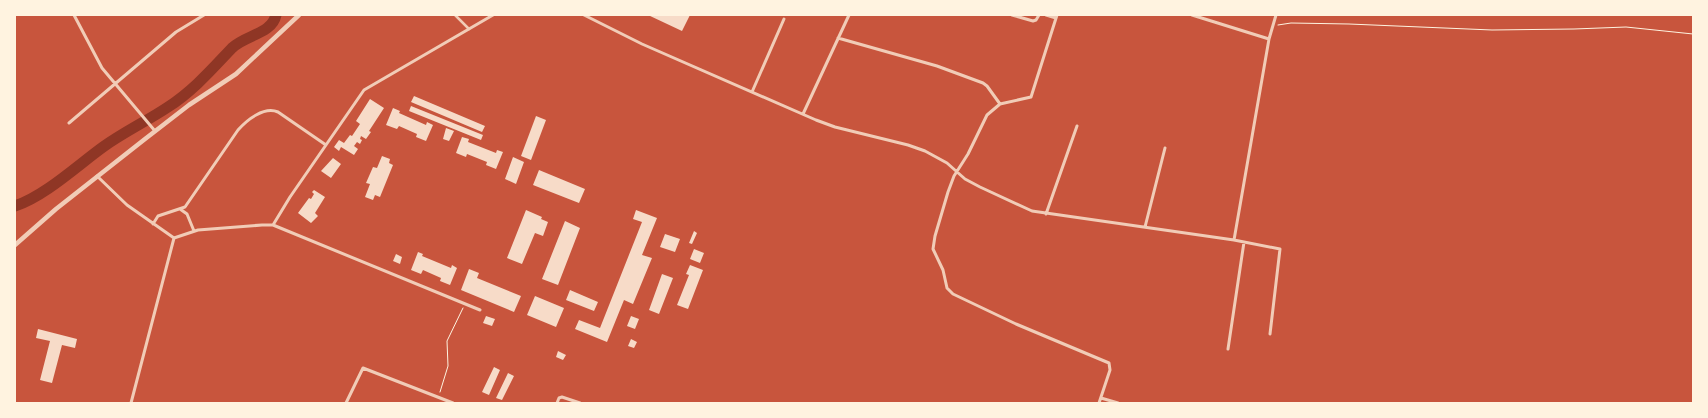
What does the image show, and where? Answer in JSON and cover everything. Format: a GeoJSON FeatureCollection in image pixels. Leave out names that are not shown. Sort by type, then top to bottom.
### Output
{"type":"FeatureCollection","features":[{"type":"Feature","properties":{"kind":"street"},"geometry":{"type":"LineString","coordinates":[[74,15],[102,68],[155,132]]}},
{"type":"Feature","properties":{"kind":"street"},"geometry":{"type":"LineString","coordinates":[[68,123],[176,32],[204,15]]}},
{"type":"Feature","properties":{"kind":"street"},"geometry":{"type":"LineString","coordinates":[[15,245],[97,176],[190,105],[236,74],[299,15]]}},
{"type":"Feature","properties":{"kind":"street"},"geometry":{"type":"LineString","coordinates":[[455,15],[469,29]]}},
{"type":"Feature","properties":{"kind":"street"},"geometry":{"type":"LineString","coordinates":[[274,225],[326,144],[367,87],[493,15]]}},
{"type":"Feature","properties":{"kind":"street"},"geometry":{"type":"LineString","coordinates":[[584,15],[642,44],[835,127],[908,145],[947,163],[965,179],[1032,211],[1234,240],[1280,249],[1270,334]]}},
{"type":"Feature","properties":{"kind":"street"},"geometry":{"type":"LineString","coordinates":[[803,114],[849,15]]}},
{"type":"Feature","properties":{"kind":"street"},"geometry":{"type":"LineString","coordinates":[[1012,15],[1033,21],[1039,15]]}},
{"type":"Feature","properties":{"kind":"street"},"geometry":{"type":"LineString","coordinates":[[1046,15],[1056,16],[1031,97],[1000,104],[987,115],[948,192],[933,246],[934,254],[943,270],[949,291],[1016,324],[1108,362],[1111,366],[1099,403]]}},
{"type":"Feature","properties":{"kind":"street"},"geometry":{"type":"LineString","coordinates":[[1192,15],[1269,39]]}},
{"type":"Feature","properties":{"kind":"street"},"geometry":{"type":"LineString","coordinates":[[1234,240],[1269,39],[1276,15]]}},
{"type":"Feature","properties":{"kind":"street"},"geometry":{"type":"LineString","coordinates":[[752,92],[784,19]]}},
{"type":"Feature","properties":{"kind":"street"},"geometry":{"type":"LineString","coordinates":[[838,38],[937,66],[983,83],[1000,104]]}},
{"type":"Feature","properties":{"kind":"street"},"geometry":{"type":"LineString","coordinates":[[153,224],[158,216],[185,207],[242,125],[265,111],[278,112],[326,144]]}},
{"type":"Feature","properties":{"kind":"street"},"geometry":{"type":"LineString","coordinates":[[1046,214],[1077,126]]}},
{"type":"Feature","properties":{"kind":"street"},"geometry":{"type":"LineString","coordinates":[[1145,228],[1165,148]]}},
{"type":"Feature","properties":{"kind":"street"},"geometry":{"type":"LineString","coordinates":[[97,176],[116,195],[174,238]]}},
{"type":"Feature","properties":{"kind":"street"},"geometry":{"type":"LineString","coordinates":[[180,209],[187,214],[194,231]]}},
{"type":"Feature","properties":{"kind":"street"},"geometry":{"type":"LineString","coordinates":[[174,238],[194,231],[262,224],[274,225],[480,310]]}},
{"type":"Feature","properties":{"kind":"street"},"geometry":{"type":"LineString","coordinates":[[131,403],[174,238]]}},
{"type":"Feature","properties":{"kind":"street"},"geometry":{"type":"LineString","coordinates":[[1228,349],[1244,242]]}},
{"type":"Feature","properties":{"kind":"street"},"geometry":{"type":"LineString","coordinates":[[346,403],[362,368],[453,403]]}},
{"type":"Feature","properties":{"kind":"street"},"geometry":{"type":"LineString","coordinates":[[557,403],[559,398],[562,397],[580,403]]}},
{"type":"Feature","properties":{"kind":"street"},"geometry":{"type":"LineString","coordinates":[[1101,398],[1118,403]]}},
{"type":"Feature","properties":{"kind":"path"},"geometry":{"type":"LineString","coordinates":[[1278,25],[1291,23],[1492,30],[1574,30],[1626,27],[1693,34]]}},
{"type":"Feature","properties":{"kind":"path"},"geometry":{"type":"LineString","coordinates":[[439,397],[448,366],[448,341],[465,304]]}},
{"type":"Feature","properties":{"kind":"building"},"geometry":{"type":"Polygon","coordinates":[[[648,15],[690,15],[682,31],[648,15]]]}},
{"type":"Feature","properties":{"kind":"building"},"geometry":{"type":"Polygon","coordinates":[[[414,96],[485,126],[482,132],[411,102],[414,96]]]}},
{"type":"Feature","properties":{"kind":"building"},"geometry":{"type":"Polygon","coordinates":[[[370,99],[384,108],[369,131],[371,132],[366,139],[361,136],[360,144],[357,142],[354,146],[358,149],[354,155],[341,147],[339,151],[334,147],[339,140],[344,143],[350,135],[352,136],[360,124],[356,121],[370,99]]]}},
{"type":"Feature","properties":{"kind":"building"},"geometry":{"type":"Polygon","coordinates":[[[411,106],[483,135],[481,140],[409,111],[411,106]]]}},
{"type":"Feature","properties":{"kind":"building"},"geometry":{"type":"Polygon","coordinates":[[[393,108],[400,111],[399,113],[426,125],[427,122],[433,125],[426,141],[416,137],[417,134],[399,126],[397,129],[386,125],[393,108]]]}},
{"type":"Feature","properties":{"kind":"building"},"geometry":{"type":"Polygon","coordinates":[[[536,116],[546,120],[531,160],[521,156],[536,116]]]}},
{"type":"Feature","properties":{"kind":"building"},"geometry":{"type":"Polygon","coordinates":[[[446,128],[454,131],[449,141],[443,139],[446,128]]]}},
{"type":"Feature","properties":{"kind":"building"},"geometry":{"type":"Polygon","coordinates":[[[462,137],[469,139],[468,142],[496,153],[497,150],[503,152],[496,169],[486,165],[487,162],[467,154],[466,157],[456,153],[462,137]]]}},
{"type":"Feature","properties":{"kind":"building"},"geometry":{"type":"Polygon","coordinates":[[[382,156],[390,159],[389,163],[393,165],[380,197],[375,195],[373,200],[365,197],[370,184],[366,183],[373,167],[377,168],[382,156]]]}},
{"type":"Feature","properties":{"kind":"building"},"geometry":{"type":"Polygon","coordinates":[[[513,157],[524,162],[516,184],[505,179],[513,157]]]}},
{"type":"Feature","properties":{"kind":"building"},"geometry":{"type":"Polygon","coordinates":[[[333,158],[341,164],[331,178],[321,171],[333,158]]]}},
{"type":"Feature","properties":{"kind":"building"},"geometry":{"type":"Polygon","coordinates":[[[539,170],[585,189],[579,203],[533,185],[539,170]]]}},
{"type":"Feature","properties":{"kind":"building"},"geometry":{"type":"Polygon","coordinates":[[[314,190],[325,197],[315,213],[318,216],[311,223],[298,213],[309,198],[311,199],[314,190]]]}},
{"type":"Feature","properties":{"kind":"building"},"geometry":{"type":"Polygon","coordinates":[[[526,210],[542,217],[541,219],[548,222],[543,236],[535,233],[522,264],[507,258],[526,210]]]}},
{"type":"Feature","properties":{"kind":"building"},"geometry":{"type":"Polygon","coordinates":[[[636,210],[657,218],[642,255],[652,258],[633,304],[624,300],[607,342],[575,329],[579,320],[600,328],[642,222],[633,219],[636,210]]]}},
{"type":"Feature","properties":{"kind":"building"},"geometry":{"type":"Polygon","coordinates":[[[565,221],[580,228],[558,285],[542,279],[565,221]]]}},
{"type":"Feature","properties":{"kind":"building"},"geometry":{"type":"Polygon","coordinates":[[[694,231],[697,233],[692,244],[689,243],[694,231]]]}},
{"type":"Feature","properties":{"kind":"building"},"geometry":{"type":"Polygon","coordinates":[[[665,234],[680,239],[675,252],[660,247],[665,234]]]}},
{"type":"Feature","properties":{"kind":"building"},"geometry":{"type":"Polygon","coordinates":[[[694,249],[704,253],[700,263],[690,259],[694,249]]]}},
{"type":"Feature","properties":{"kind":"building"},"geometry":{"type":"Polygon","coordinates":[[[418,252],[423,254],[422,256],[451,268],[452,265],[457,268],[450,285],[440,281],[441,278],[423,270],[421,274],[411,270],[418,252]]]}},
{"type":"Feature","properties":{"kind":"building"},"geometry":{"type":"Polygon","coordinates":[[[396,254],[402,257],[400,264],[393,261],[396,254]]]}},
{"type":"Feature","properties":{"kind":"building"},"geometry":{"type":"Polygon","coordinates":[[[690,265],[703,270],[688,309],[677,305],[689,275],[686,274],[690,265]]]}},
{"type":"Feature","properties":{"kind":"building"},"geometry":{"type":"Polygon","coordinates":[[[469,269],[479,273],[477,278],[521,296],[514,312],[461,290],[469,269]]]}},
{"type":"Feature","properties":{"kind":"building"},"geometry":{"type":"Polygon","coordinates":[[[662,274],[673,278],[659,314],[649,310],[662,274]]]}},
{"type":"Feature","properties":{"kind":"building"},"geometry":{"type":"Polygon","coordinates":[[[570,290],[598,302],[594,311],[566,300],[570,290]]]}},
{"type":"Feature","properties":{"kind":"building"},"geometry":{"type":"Polygon","coordinates":[[[535,296],[564,308],[556,327],[527,315],[535,296]]]}},
{"type":"Feature","properties":{"kind":"building"},"geometry":{"type":"Polygon","coordinates":[[[486,316],[495,319],[492,326],[483,323],[486,316]]]}},
{"type":"Feature","properties":{"kind":"building"},"geometry":{"type":"Polygon","coordinates":[[[631,316],[639,319],[635,329],[627,326],[631,316]]]}},
{"type":"Feature","properties":{"kind":"building"},"geometry":{"type":"Polygon","coordinates":[[[38,329],[77,339],[75,348],[62,345],[52,383],[40,380],[50,341],[36,338],[38,329]]]}},
{"type":"Feature","properties":{"kind":"building"},"geometry":{"type":"Polygon","coordinates":[[[631,339],[637,342],[634,348],[628,346],[631,339]]]}},
{"type":"Feature","properties":{"kind":"building"},"geometry":{"type":"Polygon","coordinates":[[[558,351],[566,355],[563,360],[556,357],[558,351]]]}},
{"type":"Feature","properties":{"kind":"building"},"geometry":{"type":"Polygon","coordinates":[[[494,367],[500,370],[489,395],[482,392],[494,367]]]}},
{"type":"Feature","properties":{"kind":"building"},"geometry":{"type":"Polygon","coordinates":[[[508,373],[514,376],[502,400],[496,398],[508,373]]]}},
{"type":"Feature","properties":{"kind":"waterway"},"geometry":{"type":"LineString","coordinates":[[15,206],[49,188],[93,154],[177,101],[202,79],[232,48],[264,30],[276,15]]}}]}
